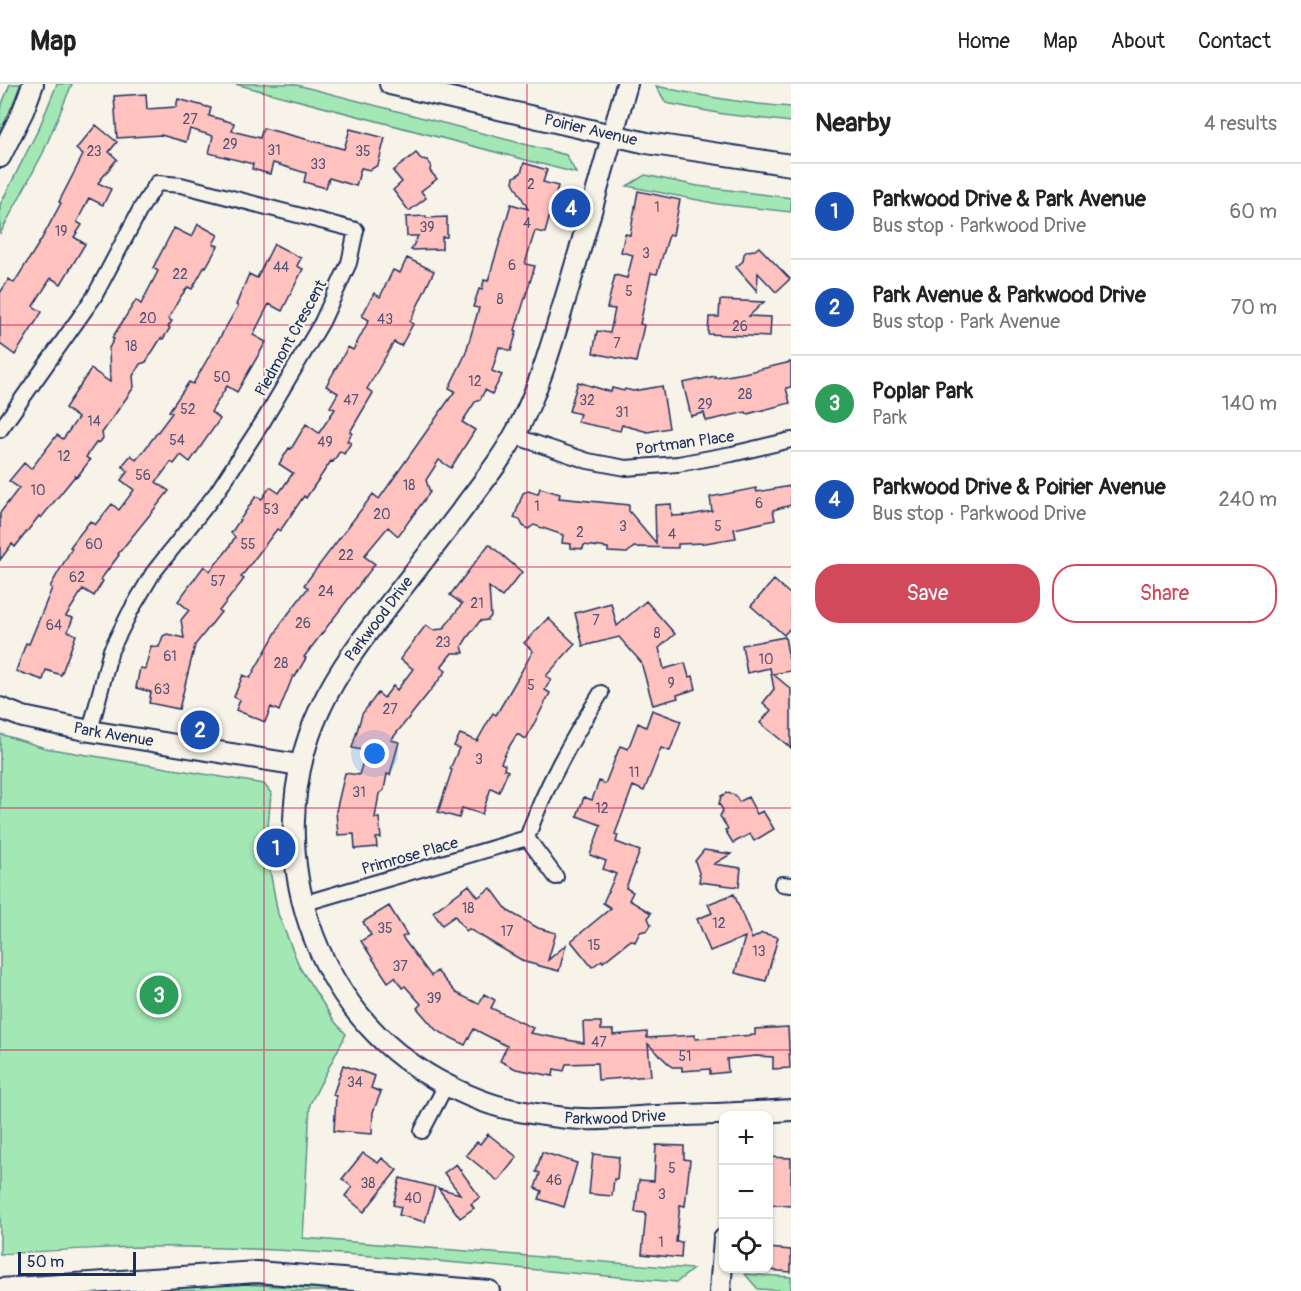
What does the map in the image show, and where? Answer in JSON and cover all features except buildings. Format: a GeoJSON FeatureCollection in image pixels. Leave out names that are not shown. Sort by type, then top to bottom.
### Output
{"type":"FeatureCollection","features":[{"type":"Feature","properties":{"kind":"street"},"geometry":{"type":"LineString","coordinates":[[0,157],[23,111],[33,84]]}},
{"type":"Feature","properties":{"kind":"street","name":"Poirier Avenue"},"geometry":{"type":"LineString","coordinates":[[390,84],[646,143],[791,165]]}},
{"type":"Feature","properties":{"kind":"street","name":"Parkwood Drive"},"geometry":{"type":"LineString","coordinates":[[627,84],[546,363],[524,417],[494,468],[357,646],[334,683],[315,721],[299,765],[294,814],[295,856],[302,904],[328,969],[366,1022],[397,1053],[429,1076],[474,1098],[513,1110],[580,1119],[719,1115]]}},
{"type":"Feature","properties":{"kind":"street","name":"Piedmont Crescent"},"geometry":{"type":"LineString","coordinates":[[0,430],[94,297],[141,208],[157,183],[181,185],[356,230],[349,263],[322,322],[218,492],[153,573],[130,612],[111,650],[90,731]]}},
{"type":"Feature","properties":{"kind":"street","name":"Portman Place"},"geometry":{"type":"LineString","coordinates":[[514,436],[588,461],[626,468],[678,464],[791,440]]}},
{"type":"Feature","properties":{"kind":"street"},"geometry":{"type":"LineString","coordinates":[[556,877],[526,838],[539,802],[579,728],[601,693]]}},
{"type":"Feature","properties":{"kind":"street","name":"Park Avenue"},"geometry":{"type":"LineString","coordinates":[[0,708],[24,717],[90,731],[299,765]]}},
{"type":"Feature","properties":{"kind":"street","name":"Primrose Place"},"geometry":{"type":"LineString","coordinates":[[302,904],[526,838]]}},
{"type":"Feature","properties":{"kind":"street"},"geometry":{"type":"LineString","coordinates":[[422,1131],[446,1085]]}},
{"type":"Feature","properties":{"kind":"street","name":"Parkwood Drive"},"geometry":{"type":"LineString","coordinates":[[773,1112],[791,1110]]}},
{"type":"Feature","properties":{"kind":"street"},"geometry":{"type":"LineString","coordinates":[[0,1288],[257,1272],[489,1291]]}},
{"type":"Feature","properties":{"kind":"street"},"geometry":{"type":"LineString","coordinates":[[720,1291],[721,1273]]}},
{"type":"Feature","properties":{"kind":"green space"},"geometry":{"type":"Polygon","coordinates":[[[10,84],[21,84],[0,135],[0,109],[10,84]]]}},
{"type":"Feature","properties":{"kind":"green space"},"geometry":{"type":"Polygon","coordinates":[[[57,84],[72,84],[43,153],[0,234],[0,205],[39,128],[57,84]]]}},
{"type":"Feature","properties":{"kind":"green space"},"geometry":{"type":"Polygon","coordinates":[[[235,84],[293,84],[566,155],[576,173],[235,84]]]}},
{"type":"Feature","properties":{"kind":"green space"},"geometry":{"type":"Polygon","coordinates":[[[656,86],[723,99],[791,107],[791,122],[723,114],[666,103],[656,86]]]}},
{"type":"Feature","properties":{"kind":"green space"},"geometry":{"type":"Polygon","coordinates":[[[645,175],[698,186],[791,198],[791,212],[718,204],[627,186],[645,175]]]}},
{"type":"Feature","properties":{"kind":"green space"},"geometry":{"type":"Polygon","coordinates":[[[0,734],[45,748],[264,784],[271,793],[266,849],[278,914],[300,968],[335,1022],[346,1034],[310,1104],[303,1238],[693,1269],[677,1282],[371,1256],[248,1249],[140,1247],[0,1254],[0,734]]]}},
{"type":"Feature","properties":{"kind":"green space"},"geometry":{"type":"Polygon","coordinates":[[[745,1274],[791,1277],[791,1291],[758,1289],[745,1274]]]}},
{"type":"Feature","properties":{"kind":"green space"},"geometry":{"type":"Polygon","coordinates":[[[209,1282],[360,1291],[56,1291],[209,1282]]]}},
{"type":"Feature","properties":{"kind":"place","name":"Parkwood Drive & Poirier Avenue"},"geometry":{"type":"Point","coordinates":[571,208]}},
{"type":"Feature","properties":{"kind":"place","name":"Park Avenue & Parkwood Drive"},"geometry":{"type":"Point","coordinates":[200,730]}},
{"type":"Feature","properties":{"kind":"place","name":"Parkwood Drive & Park Avenue"},"geometry":{"type":"Point","coordinates":[276,848]}},
{"type":"Feature","properties":{"kind":"place","name":"Poplar Park"},"geometry":{"type":"Point","coordinates":[159,995]}}]}
